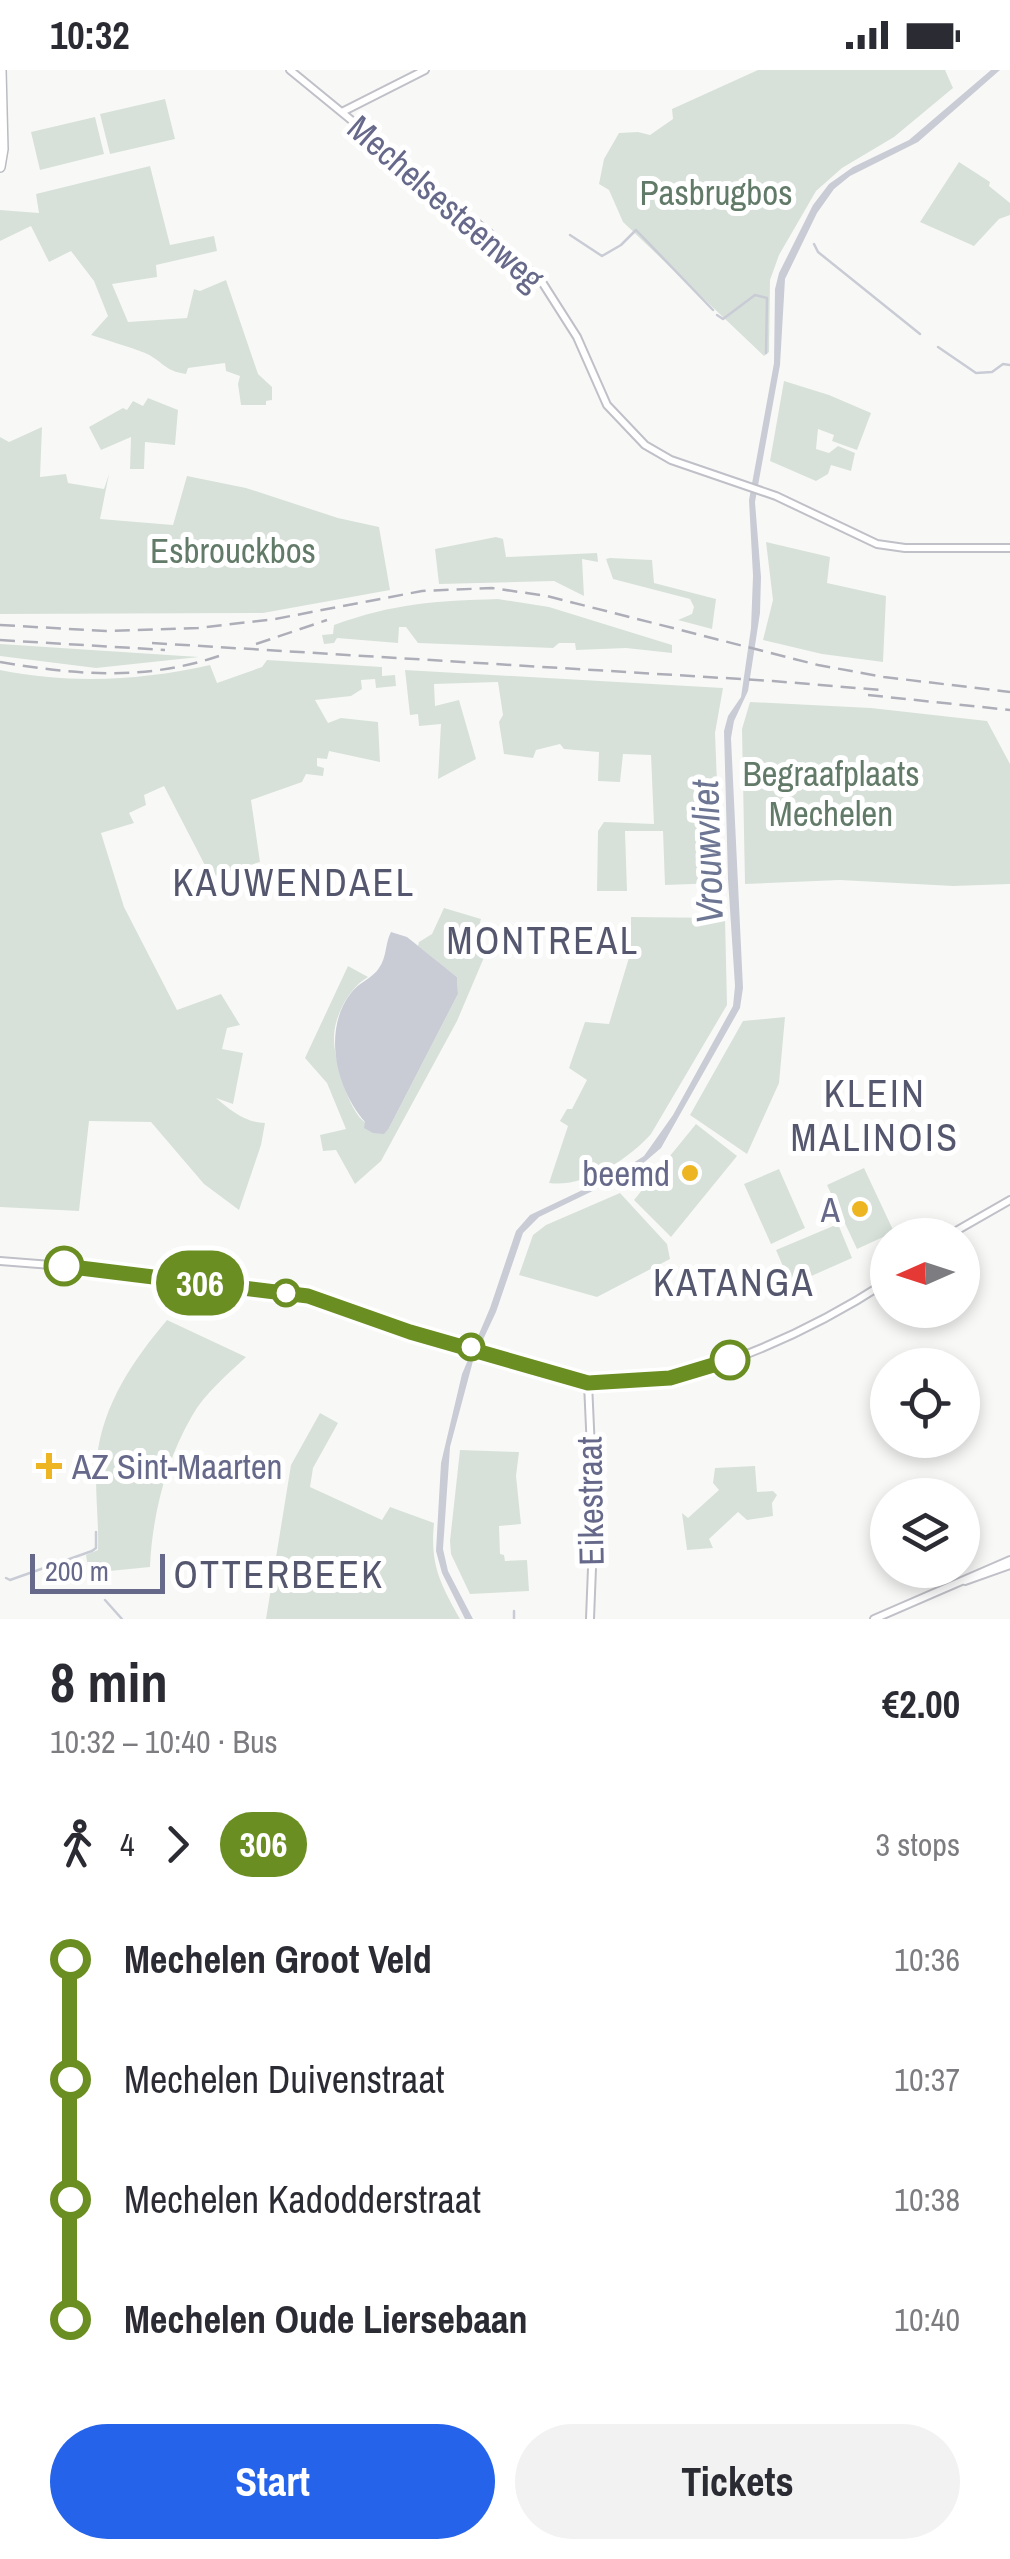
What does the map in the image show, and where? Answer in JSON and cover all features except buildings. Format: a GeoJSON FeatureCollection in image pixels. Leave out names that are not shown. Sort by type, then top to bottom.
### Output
{"type":"FeatureCollection","features":[{"type":"Feature","properties":{"kind":"highway"},"geometry":{"type":"LineString","coordinates":[[0,168],[1,70]]}},
{"type":"Feature","properties":{"kind":"main road","name":"Mechelsesteenweg"},"geometry":{"type":"LineString","coordinates":[[290,70],[488,232],[542,282],[577,337],[607,406],[634,436],[671,460],[763,492],[877,544],[1010,548]]}},
{"type":"Feature","properties":{"kind":"main road"},"geometry":{"type":"LineString","coordinates":[[342,112],[425,70]]}},
{"type":"Feature","properties":{"kind":"main road"},"geometry":{"type":"LineString","coordinates":[[979,1218],[1010,1200]]}},
{"type":"Feature","properties":{"kind":"main road"},"geometry":{"type":"LineString","coordinates":[[0,1261],[296,1294],[410,1332],[588,1383],[670,1378],[715,1366],[833,1313],[870,1291]]}},
{"type":"Feature","properties":{"kind":"main road","name":"Eikestraat"},"geometry":{"type":"LineString","coordinates":[[588,1383],[594,1516],[590,1619]]}},
{"type":"Feature","properties":{"kind":"main road"},"geometry":{"type":"LineString","coordinates":[[874,1619],[1010,1562]]}},
{"type":"Feature","properties":{"kind":"green space","name":"Pasbrugbos"},"geometry":{"type":"Polygon","coordinates":[[[758,70],[945,70],[953,88],[894,137],[842,168],[816,191],[779,255],[770,280],[769,352],[764,356],[623,222],[609,190],[599,184],[604,159],[619,133],[650,135],[673,119],[672,109],[758,70]]]}},
{"type":"Feature","properties":{"kind":"green space"},"geometry":{"type":"Polygon","coordinates":[[[165,99],[175,139],[110,154],[100,114],[165,99]]]}},
{"type":"Feature","properties":{"kind":"green space"},"geometry":{"type":"Polygon","coordinates":[[[95,117],[104,154],[40,170],[31,132],[95,117]]]}},
{"type":"Feature","properties":{"kind":"green space"},"geometry":{"type":"Polygon","coordinates":[[[959,162],[990,182],[989,186],[1010,203],[1010,215],[999,219],[974,246],[920,222],[959,162]]]}},
{"type":"Feature","properties":{"kind":"green space"},"geometry":{"type":"Polygon","coordinates":[[[150,166],[170,245],[214,236],[217,251],[156,265],[157,277],[112,284],[128,322],[187,318],[194,289],[200,291],[226,280],[258,374],[272,387],[272,400],[266,401],[266,405],[241,405],[240,376],[226,371],[225,363],[179,373],[145,353],[91,335],[108,316],[94,281],[71,251],[49,262],[31,226],[0,241],[0,210],[39,213],[36,194],[150,166]]]}},
{"type":"Feature","properties":{"kind":"green space"},"geometry":{"type":"Polygon","coordinates":[[[784,381],[871,413],[857,450],[832,441],[834,435],[818,429],[816,449],[829,453],[838,446],[855,453],[851,471],[831,465],[828,474],[816,481],[770,461],[784,381]]]}},
{"type":"Feature","properties":{"kind":"green space"},"geometry":{"type":"Polygon","coordinates":[[[148,398],[178,410],[175,445],[145,442],[144,469],[130,469],[131,437],[101,450],[89,427],[123,408],[127,410],[133,401],[143,406],[148,398]]]}},
{"type":"Feature","properties":{"kind":"green space","name":"Esbrouckbos"},"geometry":{"type":"Polygon","coordinates":[[[42,427],[40,477],[66,474],[68,483],[104,489],[109,474],[100,519],[173,525],[187,476],[246,488],[379,527],[390,590],[263,613],[0,614],[0,437],[9,442],[42,427]]]}},
{"type":"Feature","properties":{"kind":"green space"},"geometry":{"type":"Polygon","coordinates":[[[503,539],[506,557],[597,553],[598,562],[582,559],[584,596],[554,581],[439,584],[435,549],[503,539]]]}},
{"type":"Feature","properties":{"kind":"green space"},"geometry":{"type":"Polygon","coordinates":[[[766,542],[830,557],[827,583],[886,596],[883,662],[822,654],[763,640],[773,600],[766,542]]]}},
{"type":"Feature","properties":{"kind":"green space"},"geometry":{"type":"Polygon","coordinates":[[[606,559],[652,560],[654,583],[716,599],[712,629],[678,620],[692,614],[690,599],[613,579],[606,559]]]}},
{"type":"Feature","properties":{"kind":"green space"},"geometry":{"type":"Polygon","coordinates":[[[498,599],[549,607],[672,645],[672,653],[626,648],[576,650],[575,643],[559,643],[553,648],[418,643],[406,627],[399,627],[398,643],[337,638],[334,643],[324,644],[322,635],[333,634],[334,625],[377,612],[435,602],[498,599]]]}},
{"type":"Feature","properties":{"kind":"green space"},"geometry":{"type":"Polygon","coordinates":[[[0,644],[199,657],[96,668],[0,656],[0,644]]]}},
{"type":"Feature","properties":{"kind":"green space"},"geometry":{"type":"Polygon","coordinates":[[[267,660],[382,667],[382,676],[395,675],[396,686],[376,688],[375,679],[361,680],[362,689],[351,696],[315,700],[328,723],[341,718],[378,722],[380,762],[329,751],[327,759],[317,758],[317,766],[324,768],[323,776],[306,774],[302,782],[251,800],[260,862],[211,877],[164,786],[144,795],[146,805],[129,813],[134,823],[101,833],[124,907],[177,1010],[221,994],[240,1025],[227,1028],[222,1049],[243,1053],[233,1104],[216,1098],[245,1118],[265,1123],[239,1210],[204,1184],[151,1122],[89,1121],[79,1211],[0,1207],[0,670],[105,679],[210,665],[217,683],[262,667],[267,660]]]}},
{"type":"Feature","properties":{"kind":"green space"},"geometry":{"type":"Polygon","coordinates":[[[405,670],[723,688],[715,733],[721,883],[665,885],[663,831],[625,831],[627,891],[597,891],[598,831],[604,822],[654,824],[651,755],[623,754],[620,782],[598,781],[599,752],[564,749],[560,744],[536,750],[533,758],[504,754],[498,682],[434,684],[435,706],[459,700],[476,759],[438,779],[441,724],[419,726],[418,714],[410,715],[405,670]]]}},
{"type":"Feature","properties":{"kind":"green space","name":"Begraafplaats Mechelen"},"geometry":{"type":"Polygon","coordinates":[[[750,702],[871,708],[987,721],[1010,764],[1010,884],[953,886],[840,880],[745,884],[742,729],[750,702]]]}},
{"type":"Feature","properties":{"kind":"green space"},"geometry":{"type":"Polygon","coordinates":[[[444,908],[481,919],[479,926],[485,929],[480,945],[488,948],[457,1021],[381,1161],[355,1184],[336,1150],[323,1151],[320,1135],[346,1129],[327,1083],[305,1058],[348,966],[368,977],[355,987],[340,1010],[334,1045],[353,1108],[368,1124],[389,1128],[458,994],[457,977],[418,946],[432,934],[444,908]]]}},
{"type":"Feature","properties":{"kind":"green space"},"geometry":{"type":"Polygon","coordinates":[[[631,917],[725,918],[727,1005],[651,1134],[641,1144],[591,1177],[549,1183],[568,1126],[560,1121],[567,1109],[572,1109],[587,1080],[569,1068],[585,1022],[609,1024],[631,951],[631,917]]]}},
{"type":"Feature","properties":{"kind":"green space"},"geometry":{"type":"Polygon","coordinates":[[[785,1017],[779,1083],[747,1154],[690,1115],[743,1021],[785,1017]]]}},
{"type":"Feature","properties":{"kind":"green space","name":"beemd"},"geometry":{"type":"Polygon","coordinates":[[[696,1124],[737,1156],[671,1237],[634,1200],[696,1124]]]}},
{"type":"Feature","properties":{"kind":"green space","name":"A"},"geometry":{"type":"Polygon","coordinates":[[[864,1168],[887,1218],[870,1218],[870,1243],[857,1249],[827,1185],[864,1168]]]}},
{"type":"Feature","properties":{"kind":"green space"},"geometry":{"type":"Polygon","coordinates":[[[779,1169],[805,1228],[771,1244],[744,1184],[779,1169]]]}},
{"type":"Feature","properties":{"kind":"green space"},"geometry":{"type":"Polygon","coordinates":[[[620,1193],[667,1244],[670,1259],[597,1297],[519,1275],[533,1235],[546,1225],[620,1193]]]}},
{"type":"Feature","properties":{"kind":"green space"},"geometry":{"type":"Polygon","coordinates":[[[838,1224],[852,1258],[791,1285],[776,1250],[838,1224]]]}},
{"type":"Feature","properties":{"kind":"green space"},"geometry":{"type":"Polygon","coordinates":[[[167,1320],[246,1357],[203,1400],[183,1433],[162,1489],[150,1567],[89,1573],[86,1555],[98,1550],[96,1468],[100,1437],[113,1401],[132,1367],[167,1320]]]}},
{"type":"Feature","properties":{"kind":"green space"},"geometry":{"type":"Polygon","coordinates":[[[320,1413],[338,1423],[313,1468],[310,1487],[382,1520],[390,1507],[434,1523],[438,1573],[460,1619],[266,1619],[291,1465],[320,1413]]]}},
{"type":"Feature","properties":{"kind":"green space"},"geometry":{"type":"Polygon","coordinates":[[[460,1450],[519,1452],[516,1476],[521,1524],[499,1526],[500,1554],[505,1561],[527,1560],[529,1591],[470,1594],[451,1554],[450,1541],[460,1450]]]}},
{"type":"Feature","properties":{"kind":"green space"},"geometry":{"type":"Polygon","coordinates":[[[755,1466],[757,1492],[773,1491],[777,1495],[772,1503],[773,1516],[747,1520],[738,1512],[709,1539],[713,1548],[687,1550],[682,1513],[688,1518],[719,1490],[713,1483],[715,1468],[755,1466]]]}},
{"type":"Feature","properties":{"kind":"shaded area"},"geometry":{"type":"Polygon","coordinates":[[[991,70],[1000,70],[918,142],[850,176],[834,189],[817,213],[785,279],[780,365],[755,502],[760,613],[748,691],[731,738],[743,988],[740,1008],[661,1148],[634,1171],[539,1217],[523,1233],[496,1312],[473,1361],[450,1447],[443,1549],[448,1571],[473,1619],[465,1619],[442,1573],[436,1551],[441,1463],[462,1374],[516,1231],[530,1215],[616,1174],[644,1156],[673,1115],[733,1006],[724,731],[728,716],[741,697],[751,628],[749,500],[774,363],[775,289],[779,273],[813,205],[829,184],[853,167],[909,140],[991,70]]]}},
{"type":"Feature","properties":{"kind":"shaded area"},"geometry":{"type":"Polygon","coordinates":[[[391,932],[407,937],[457,977],[458,994],[384,1134],[364,1128],[365,1122],[340,1076],[335,1041],[342,1008],[354,989],[379,968],[391,932]]]}},
{"type":"Feature","properties":{"kind":"waterway"},"geometry":{"type":"LineString","coordinates":[[570,235],[602,256],[636,230],[713,310]]}},
{"type":"Feature","properties":{"kind":"waterway"},"geometry":{"type":"LineString","coordinates":[[814,244],[818,252],[920,334]]}},
{"type":"Feature","properties":{"kind":"waterway"},"geometry":{"type":"LineString","coordinates":[[717,315],[723,319],[755,295],[767,298],[766,353]]}},
{"type":"Feature","properties":{"kind":"waterway"},"geometry":{"type":"LineString","coordinates":[[938,347],[976,373],[1010,365]]}},
{"type":"Feature","properties":{"kind":"waterway"},"geometry":{"type":"LineString","coordinates":[[6,1578],[10,1580],[92,1551],[96,1548],[96,1532]]}},
{"type":"Feature","properties":{"kind":"waterway"},"geometry":{"type":"LineString","coordinates":[[105,1600],[122,1619]]}},
{"type":"Feature","properties":{"kind":"waterway"},"geometry":{"type":"LineString","coordinates":[[514,1611],[514,1619]]}},
{"type":"Feature","properties":{"kind":"railway"},"geometry":{"type":"LineString","coordinates":[[0,625],[106,631],[198,628],[275,619],[422,591],[492,588],[547,596],[818,665],[1010,692]]}},
{"type":"Feature","properties":{"kind":"railway"},"geometry":{"type":"LineString","coordinates":[[256,644],[327,620]]}},
{"type":"Feature","properties":{"kind":"railway"},"geometry":{"type":"LineString","coordinates":[[0,640],[165,650]]}},
{"type":"Feature","properties":{"kind":"railway"},"geometry":{"type":"LineString","coordinates":[[152,643],[881,690]]}},
{"type":"Feature","properties":{"kind":"railway"},"geometry":{"type":"LineString","coordinates":[[0,662],[110,673],[164,669],[219,656]]}},
{"type":"Feature","properties":{"kind":"railway"},"geometry":{"type":"LineString","coordinates":[[868,695],[1010,710]]}},
{"type":"Feature","properties":{"kind":"bus line","name":"306"},"geometry":{"type":"LineString","coordinates":[[64,1266],[308,1296],[410,1332],[588,1383],[670,1378],[730,1360]]}},
{"type":"Feature","properties":{"kind":"place","name":"beemd"},"geometry":{"type":"Point","coordinates":[690,1173]}},
{"type":"Feature","properties":{"kind":"place","name":"A"},"geometry":{"type":"Point","coordinates":[860,1209]}},
{"type":"Feature","properties":{"kind":"place","name":"AZ Sint-Maarten"},"geometry":{"type":"Point","coordinates":[49,1466]}},
{"type":"Feature","properties":{"kind":"district","name":"KAUWENDAEL"},"geometry":{"type":"Point","coordinates":[294,882]}},
{"type":"Feature","properties":{"kind":"district","name":"MONTREAL"},"geometry":{"type":"Point","coordinates":[543,940]}},
{"type":"Feature","properties":{"kind":"district","name":"KLEIN MALINOIS"},"geometry":{"type":"Point","coordinates":[875,1115]}},
{"type":"Feature","properties":{"kind":"district","name":"KATANGA"},"geometry":{"type":"Point","coordinates":[734,1282]}},
{"type":"Feature","properties":{"kind":"district","name":"OTTERBEEK"},"geometry":{"type":"Point","coordinates":[279,1574]}},
{"type":"Feature","properties":{"kind":"water label","name":"Vrouwvliet"},"geometry":{"type":"Point","coordinates":[707,852]}}]}
